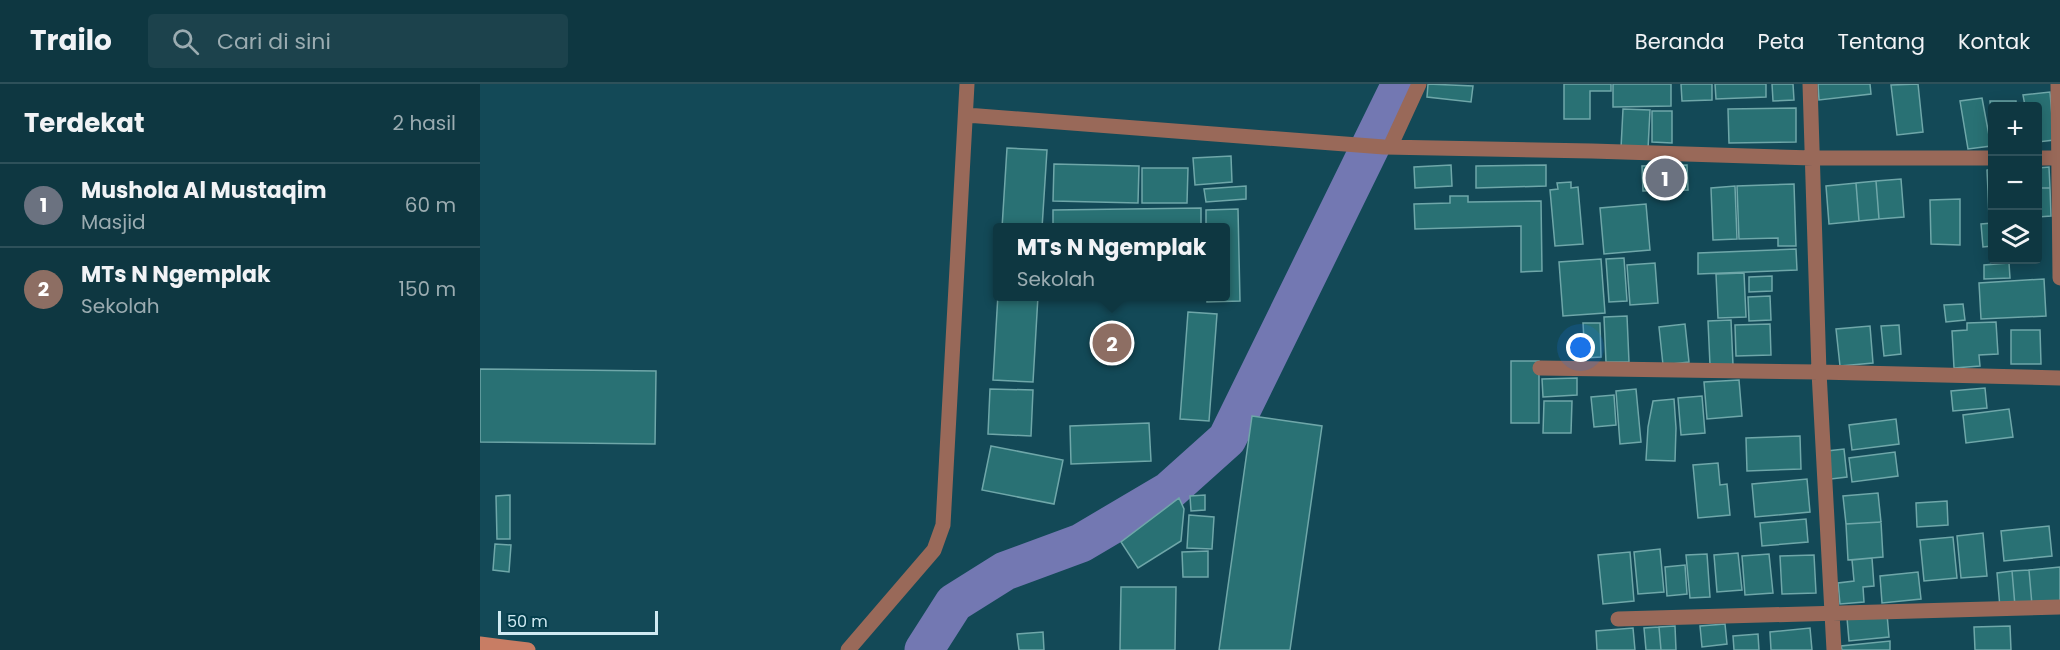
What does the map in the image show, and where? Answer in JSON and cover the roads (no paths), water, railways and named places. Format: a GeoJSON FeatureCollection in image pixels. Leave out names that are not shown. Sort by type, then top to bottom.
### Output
{"type":"FeatureCollection","features":[{"type":"Feature","properties":{"kind":"main road"},"geometry":{"type":"LineString","coordinates":[[480,644],[528,650]]}},
{"type":"Feature","properties":{"kind":"street"},"geometry":{"type":"LineString","coordinates":[[848,650],[934,550],[943,525],[967,84]]}},
{"type":"Feature","properties":{"kind":"street"},"geometry":{"type":"LineString","coordinates":[[1387,147],[1419,84]]}},
{"type":"Feature","properties":{"kind":"street"},"geometry":{"type":"LineString","coordinates":[[1810,84],[1819,372],[1834,650]]}},
{"type":"Feature","properties":{"kind":"street"},"geometry":{"type":"LineString","coordinates":[[2058,84],[2060,278]]}},
{"type":"Feature","properties":{"kind":"street"},"geometry":{"type":"LineString","coordinates":[[966,115],[1387,147],[1592,150],[1813,158],[1988,158]]}},
{"type":"Feature","properties":{"kind":"street"},"geometry":{"type":"LineString","coordinates":[[2042,158],[2059,158]]}},
{"type":"Feature","properties":{"kind":"street"},"geometry":{"type":"LineString","coordinates":[[1540,368],[2060,378]]}},
{"type":"Feature","properties":{"kind":"street"},"geometry":{"type":"LineString","coordinates":[[1618,619],[2060,607]]}},
{"type":"Feature","properties":{"kind":"waterway"},"geometry":{"type":"LineString","coordinates":[[924,650],[954,603],[1005,571],[1081,543],[1169,491],[1227,439],[1401,84]]}},
{"type":"Feature","properties":{"kind":"place","name":"Mushola Al Mustaqim"},"geometry":{"type":"Point","coordinates":[1665,178]}},
{"type":"Feature","properties":{"kind":"place","name":"MTs N Ngemplak"},"geometry":{"type":"Point","coordinates":[1112,343]}}]}
